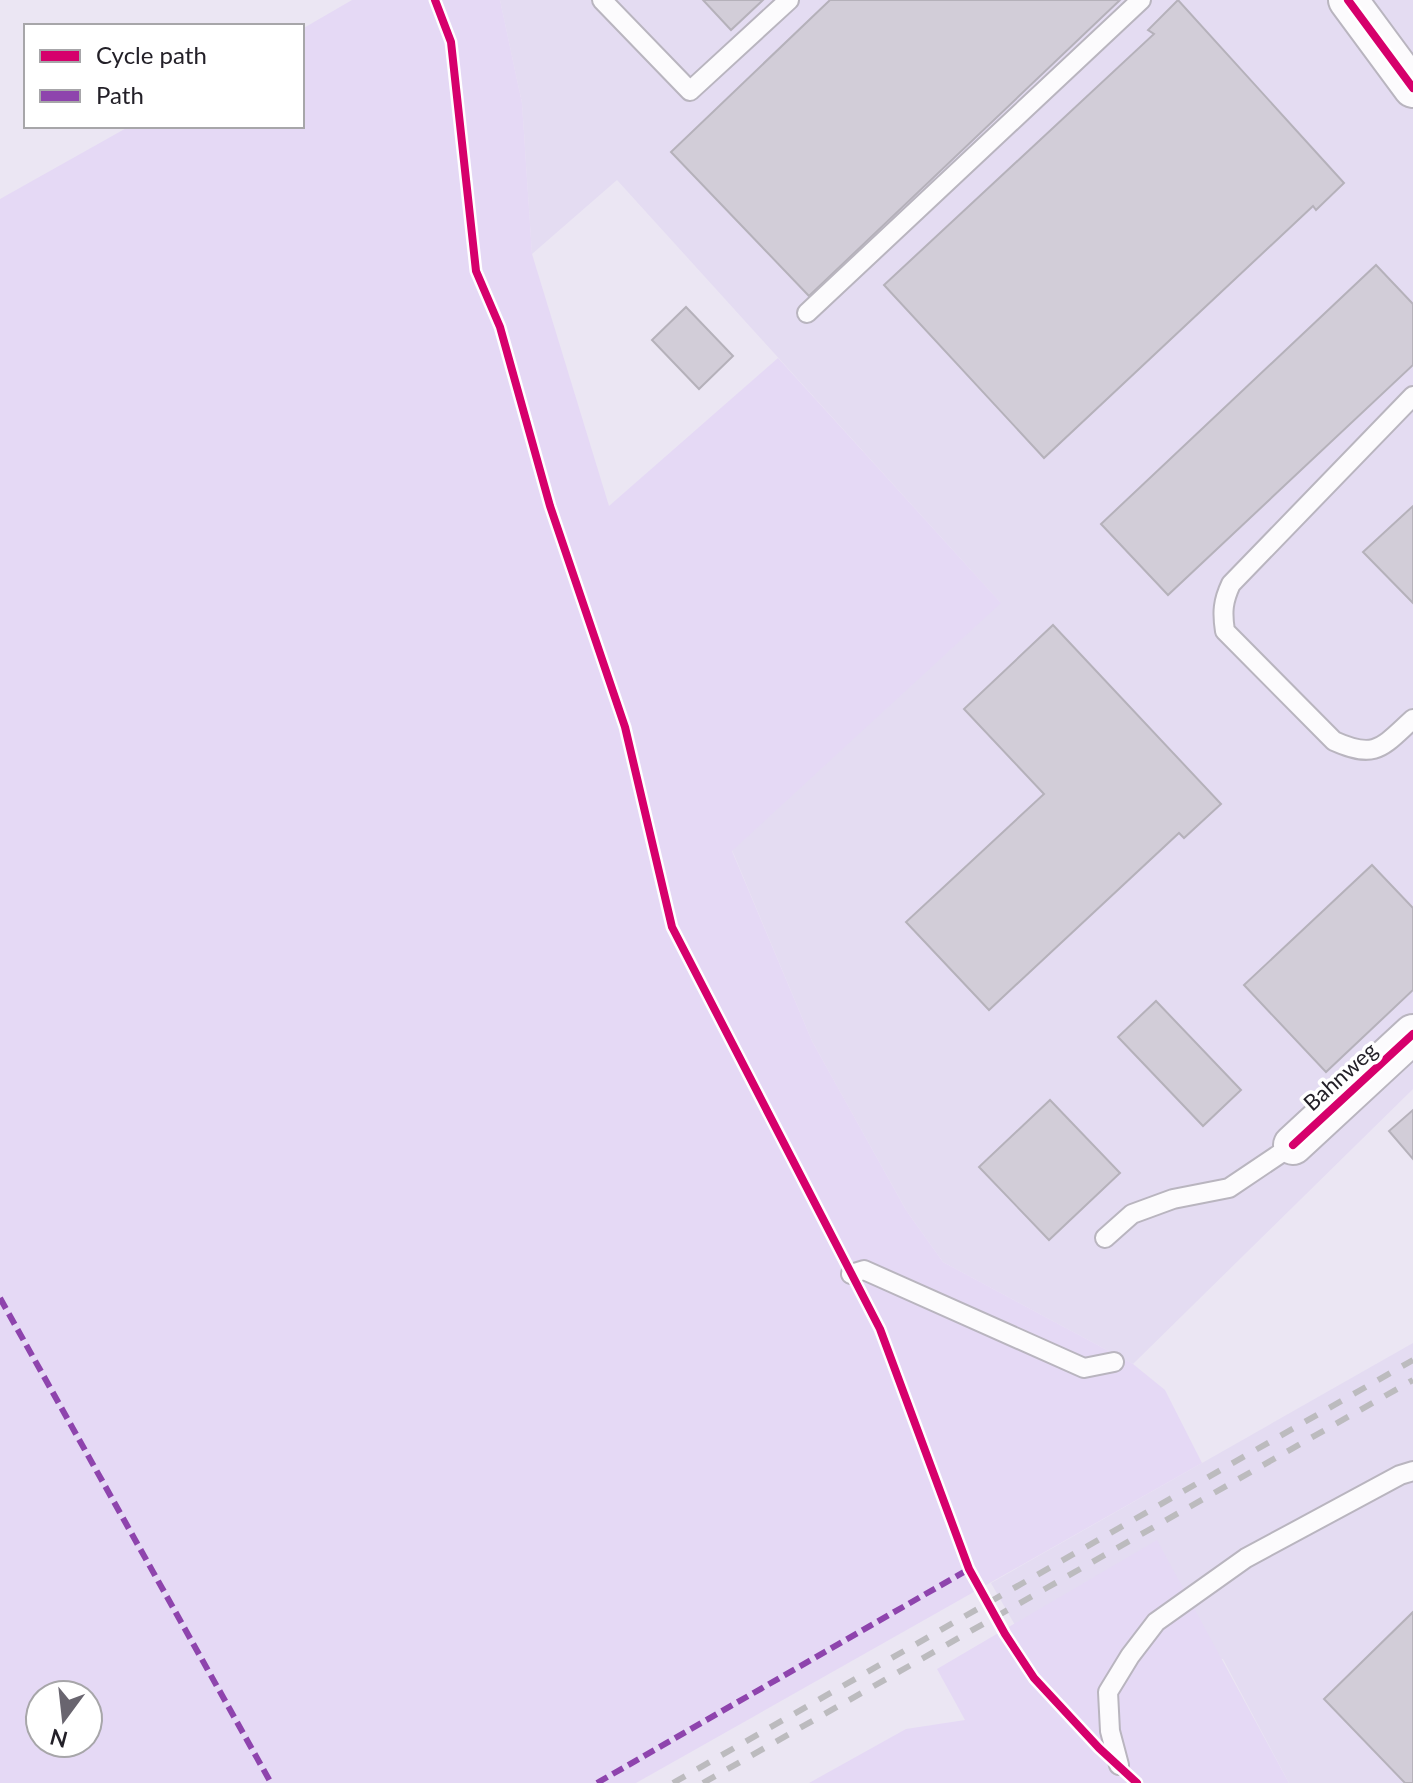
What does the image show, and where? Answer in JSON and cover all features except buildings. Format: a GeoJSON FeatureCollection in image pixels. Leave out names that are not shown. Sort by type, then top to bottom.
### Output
{"type":"FeatureCollection","features":[{"type":"Feature","properties":{"kind":"street"},"geometry":{"type":"LineString","coordinates":[[1348,0],[1413,88]]}},
{"type":"Feature","properties":{"kind":"street","name":"Bahnweg"},"geometry":{"type":"LineString","coordinates":[[1293,1145],[1413,1034]]}},
{"type":"Feature","properties":{"kind":"lane"},"geometry":{"type":"LineString","coordinates":[[602,0],[690,91],[789,0]]}},
{"type":"Feature","properties":{"kind":"lane"},"geometry":{"type":"LineString","coordinates":[[807,313],[1141,0]]}},
{"type":"Feature","properties":{"kind":"lane"},"geometry":{"type":"LineString","coordinates":[[1413,396],[1231,584],[1223,601],[1222,616],[1225,631],[1334,741],[1352,749],[1371,751],[1413,719]]}},
{"type":"Feature","properties":{"kind":"lane"},"geometry":{"type":"LineString","coordinates":[[1105,1238],[1132,1214],[1173,1199],[1229,1188],[1293,1145]]}},
{"type":"Feature","properties":{"kind":"lane"},"geometry":{"type":"LineString","coordinates":[[851,1274],[864,1270],[1084,1368],[1114,1362]]}},
{"type":"Feature","properties":{"kind":"lane"},"geometry":{"type":"LineString","coordinates":[[1119,1765],[1110,1731],[1108,1692],[1156,1622],[1246,1558],[1406,1473]]}},
{"type":"Feature","properties":{"kind":"shaded area"},"geometry":{"type":"Polygon","coordinates":[[[352,0],[500,0],[522,103],[532,254],[609,506],[778,358],[1001,603],[732,851],[812,1041],[906,1210],[943,1262],[1133,1364],[1165,1390],[1202,1463],[636,1783],[0,1783],[0,199],[126,128],[304,128],[304,28],[352,0]]]}},
{"type":"Feature","properties":{"kind":"shaded area"},"geometry":{"type":"Polygon","coordinates":[[[500,0],[1413,0],[1413,1089],[1133,1364],[943,1262],[906,1210],[812,1041],[732,850],[1000,602],[617,180],[532,254],[522,103],[500,0]]]}},
{"type":"Feature","properties":{"kind":"shaded area"},"geometry":{"type":"Polygon","coordinates":[[[1413,1343],[1413,1783],[1289,1783],[1223,1659],[1015,1625],[991,1583],[1413,1343]]]}},
{"type":"Feature","properties":{"kind":"shaded area"},"geometry":{"type":"Polygon","coordinates":[[[1157,1540],[1289,1783],[809,1783],[906,1729],[965,1720],[937,1669],[1157,1540]]]}},
{"type":"Feature","properties":{"kind":"railway"},"geometry":{"type":"LineString","coordinates":[[673,1783],[1413,1360]]}},
{"type":"Feature","properties":{"kind":"railway"},"geometry":{"type":"LineString","coordinates":[[703,1783],[1413,1380]]}},
{"type":"Feature","properties":{"kind":"marked path"},"geometry":{"type":"LineString","coordinates":[[0,1298],[271,1783]]}},
{"type":"Feature","properties":{"kind":"marked path"},"geometry":{"type":"LineString","coordinates":[[597,1783],[969,1569]]}},
{"type":"Feature","properties":{"kind":"cycle path"},"geometry":{"type":"LineString","coordinates":[[435,0],[451,42],[476,271],[500,327],[550,506],[625,727],[672,927],[880,1329],[969,1569],[1034,1678],[1099,1748],[1137,1783]]}},
{"type":"Feature","properties":{"kind":"cycle path"},"geometry":{"type":"LineString","coordinates":[[1348,0],[1413,88]]}},
{"type":"Feature","properties":{"kind":"cycle path"},"geometry":{"type":"LineString","coordinates":[[1293,1145],[1413,1034]]}}]}
